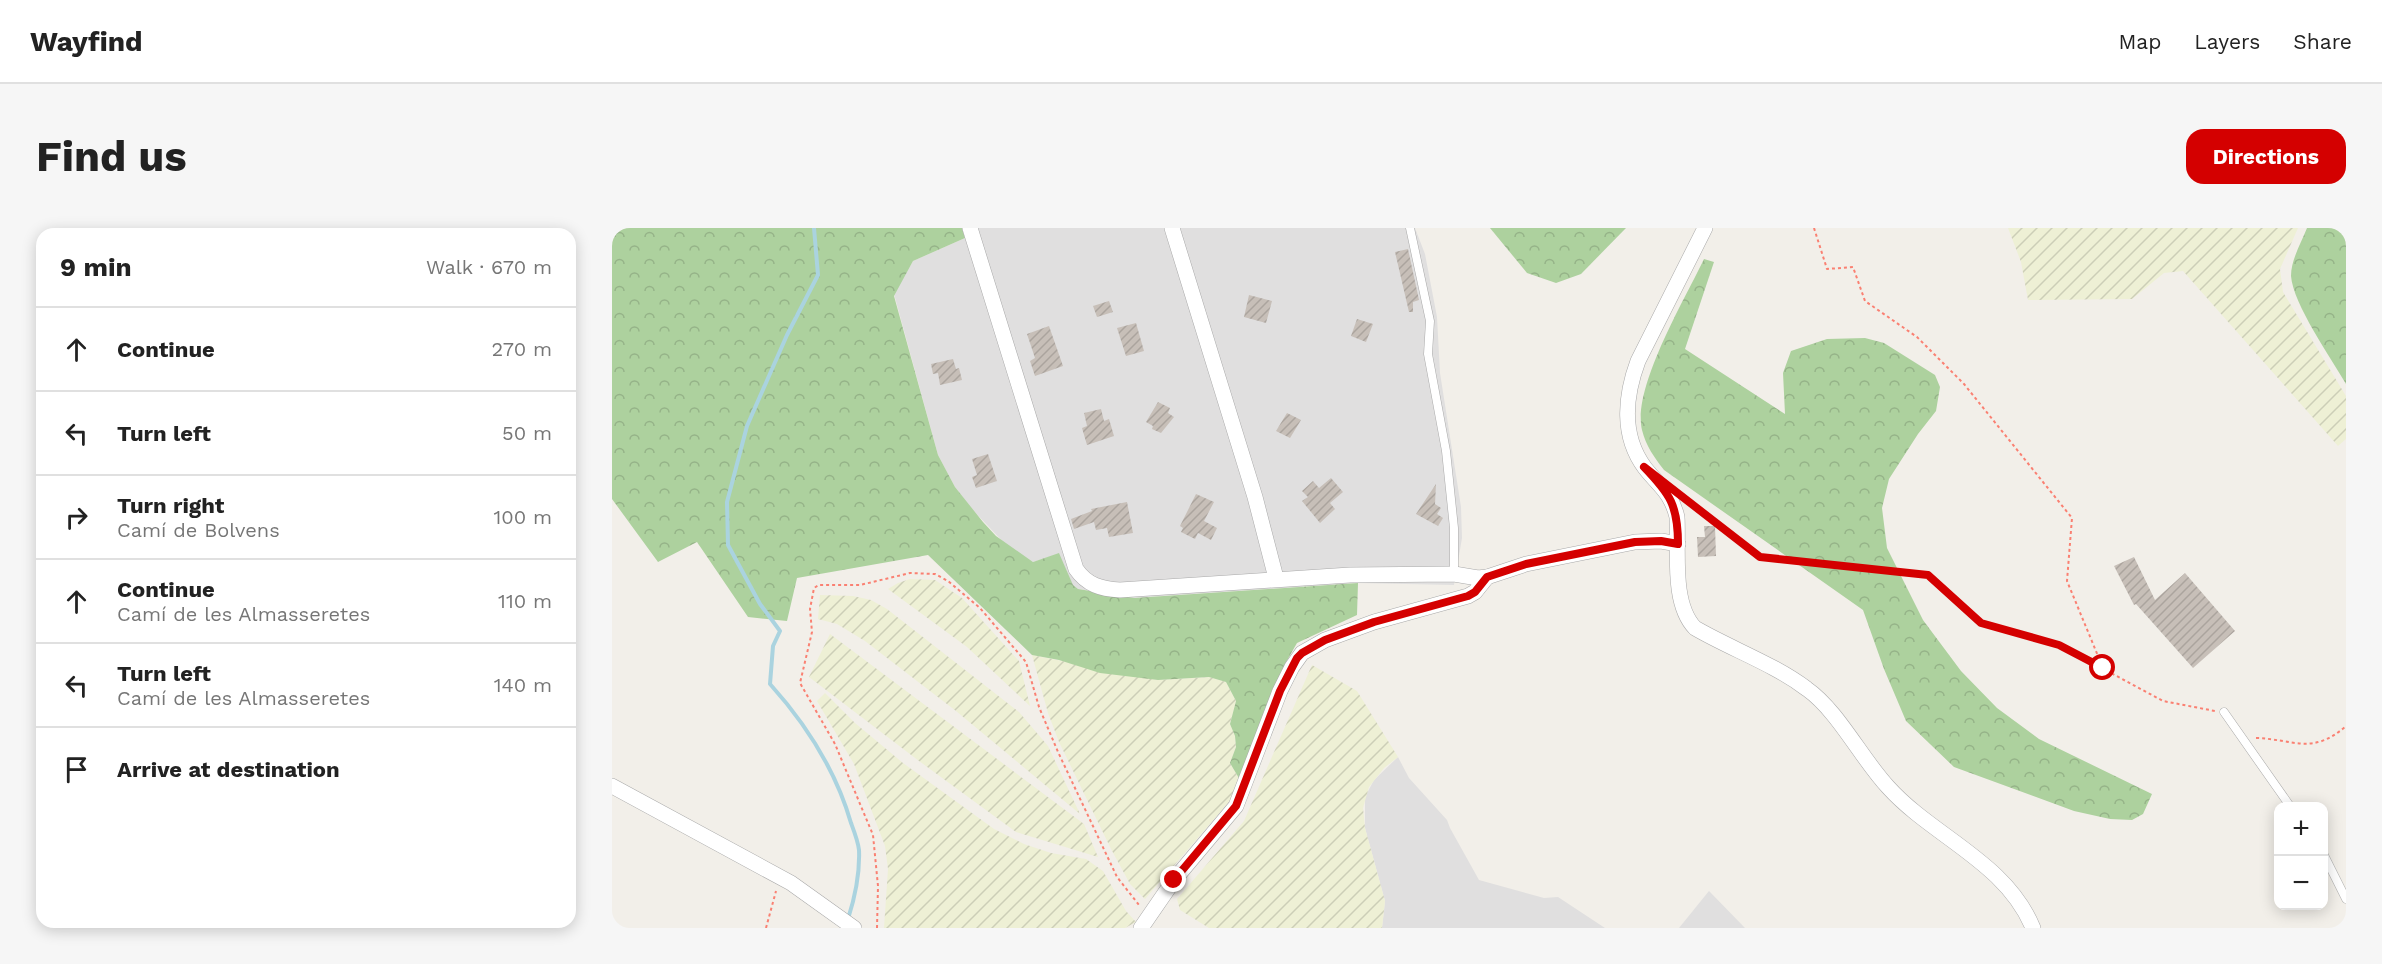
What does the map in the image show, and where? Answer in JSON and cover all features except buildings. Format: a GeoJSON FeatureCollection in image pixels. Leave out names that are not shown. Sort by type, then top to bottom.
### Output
{"type":"FeatureCollection","features":[{"type":"Feature","properties":{"kind":"street"},"geometry":{"type":"LineString","coordinates":[[970,228],[1073,558],[1081,576],[1095,586],[1120,590],[1276,578],[1350,575],[1454,574],[1478,578],[1526,564],[1635,542],[1661,541],[1678,544]]}},
{"type":"Feature","properties":{"kind":"street"},"geometry":{"type":"LineString","coordinates":[[1172,228],[1255,497],[1276,578]]}},
{"type":"Feature","properties":{"kind":"street"},"geometry":{"type":"LineString","coordinates":[[1705,228],[1638,361],[1629,384],[1627,410],[1629,432],[1636,451],[1644,467],[1667,491],[1675,508],[1681,603],[1688,621],[1718,642],[1808,689],[1834,716],[1861,756],[1889,789],[2013,892],[2033,928]]}},
{"type":"Feature","properties":{"kind":"street"},"geometry":{"type":"LineString","coordinates":[[1141,928],[1174,880],[1236,806],[1262,735],[1297,658],[1315,644],[1374,622],[1468,596],[1475,592],[1487,577]]}},
{"type":"Feature","properties":{"kind":"street"},"geometry":{"type":"LineString","coordinates":[[612,786],[779,876],[849,924]]}},
{"type":"Feature","properties":{"kind":"lane"},"geometry":{"type":"LineString","coordinates":[[1410,228],[1430,321],[1428,354],[1446,451],[1454,528],[1454,574]]}},
{"type":"Feature","properties":{"kind":"lane"},"geometry":{"type":"LineString","coordinates":[[2224,712],[2286,802]]}},
{"type":"Feature","properties":{"kind":"lane"},"geometry":{"type":"LineString","coordinates":[[2325,856],[2346,898]]}},
{"type":"Feature","properties":{"kind":"path"},"geometry":{"type":"LineString","coordinates":[[1814,228],[1827,269],[1853,267],[1865,301],[1917,338],[1964,384],[2072,518],[2067,581],[2103,668]]}},
{"type":"Feature","properties":{"kind":"path"},"geometry":{"type":"LineString","coordinates":[[1680,495],[1760,557],[1928,575],[1981,623],[2059,645],[2163,701],[2224,712]]}},
{"type":"Feature","properties":{"kind":"path"},"geometry":{"type":"LineString","coordinates":[[877,928],[878,885],[873,835],[835,744],[800,683],[812,632],[811,596],[814,588],[819,585],[860,585],[910,573],[935,574],[948,581],[980,609],[1026,662],[1047,725],[1117,877],[1132,898],[1150,915]]}},
{"type":"Feature","properties":{"kind":"path"},"geometry":{"type":"LineString","coordinates":[[2244,741],[2265,739],[2289,744],[2304,744],[2331,738],[2346,726]]}},
{"type":"Feature","properties":{"kind":"path"},"geometry":{"type":"LineString","coordinates":[[766,928],[779,876]]}},
{"type":"Feature","properties":{"kind":"shaded area"},"geometry":{"type":"Polygon","coordinates":[[[962,228],[1415,228],[1425,254],[1437,317],[1440,373],[1461,507],[1462,538],[1454,585],[1358,583],[1134,598],[1078,589],[1073,586],[1059,554],[1033,562],[1008,547],[970,507],[955,487],[938,455],[894,294],[913,261],[965,238],[962,228]]]}},
{"type":"Feature","properties":{"kind":"shaded area"},"geometry":{"type":"Polygon","coordinates":[[[1398,757],[1409,778],[1447,820],[1479,880],[1544,898],[1558,897],[1605,928],[1382,928],[1385,901],[1365,828],[1365,797],[1374,780],[1398,757]]]}},
{"type":"Feature","properties":{"kind":"shaded area"},"geometry":{"type":"Polygon","coordinates":[[[1709,891],[1745,928],[1679,928],[1709,891]]]}},
{"type":"Feature","properties":{"kind":"green space"},"geometry":{"type":"Polygon","coordinates":[[[612,228],[962,228],[965,238],[913,261],[894,296],[938,455],[955,487],[996,536],[1033,562],[1059,553],[1073,585],[1078,589],[1134,598],[1358,583],[1357,615],[1297,643],[1285,664],[1240,780],[1230,763],[1236,747],[1235,736],[1230,724],[1236,701],[1226,682],[1209,677],[1158,680],[1100,673],[1059,660],[1032,655],[928,555],[797,578],[787,621],[748,617],[697,542],[658,562],[612,499],[612,228]]]}},
{"type":"Feature","properties":{"kind":"green space"},"geometry":{"type":"Polygon","coordinates":[[[1490,228],[1626,228],[1581,274],[1556,283],[1527,273],[1490,228]]]}},
{"type":"Feature","properties":{"kind":"green space"},"geometry":{"type":"Polygon","coordinates":[[[2008,228],[2298,228],[2280,269],[2283,292],[2346,396],[2346,439],[2338,446],[2183,271],[2164,273],[2132,299],[2028,300],[2021,262],[2008,228]]]}},
{"type":"Feature","properties":{"kind":"green space"},"geometry":{"type":"Polygon","coordinates":[[[2307,228],[2346,228],[2346,384],[2305,316],[2293,288],[2291,276],[2293,264],[2307,228]]]}},
{"type":"Feature","properties":{"kind":"green space"},"geometry":{"type":"Polygon","coordinates":[[[1704,259],[1714,262],[1685,349],[1785,414],[1783,373],[1791,351],[1827,339],[1865,338],[1884,343],[1935,375],[1940,387],[1936,411],[1889,479],[1882,508],[1887,548],[1923,620],[1961,671],[1997,708],[2039,739],[2152,794],[2143,814],[2132,820],[2110,819],[2074,811],[1954,767],[1906,721],[1863,610],[1664,470],[1646,441],[1642,430],[1641,412],[1652,368],[1704,259]]]}},
{"type":"Feature","properties":{"kind":"green space"},"geometry":{"type":"Polygon","coordinates":[[[910,579],[935,580],[962,598],[1019,661],[1030,706],[967,647],[888,589],[910,579]]]}},
{"type":"Feature","properties":{"kind":"green space"},"geometry":{"type":"Polygon","coordinates":[[[820,595],[853,596],[871,600],[887,609],[1019,712],[1048,746],[1080,814],[956,711],[865,641],[837,624],[818,619],[820,595]]]}},
{"type":"Feature","properties":{"kind":"green space"},"geometry":{"type":"Polygon","coordinates":[[[830,634],[1084,824],[1098,857],[1016,832],[809,677],[830,634]]]}},
{"type":"Feature","properties":{"kind":"green space"},"geometry":{"type":"Polygon","coordinates":[[[1032,655],[1158,680],[1210,677],[1226,682],[1236,701],[1230,724],[1235,736],[1236,747],[1230,763],[1240,780],[1235,795],[1145,899],[1130,884],[1059,742],[1048,713],[1032,655]]]}},
{"type":"Feature","properties":{"kind":"green space"},"geometry":{"type":"Polygon","coordinates":[[[1312,665],[1357,691],[1398,757],[1384,768],[1369,787],[1363,808],[1365,828],[1385,901],[1382,928],[1209,928],[1180,910],[1177,899],[1244,821],[1312,665]]]}},
{"type":"Feature","properties":{"kind":"green space"},"geometry":{"type":"Polygon","coordinates":[[[825,693],[855,723],[903,763],[994,829],[1024,844],[1051,853],[1086,859],[1103,871],[1126,911],[1136,922],[1125,928],[884,928],[888,869],[885,846],[854,764],[817,701],[825,693]]]}},
{"type":"Feature","properties":{"kind":"waterway"},"geometry":{"type":"LineString","coordinates":[[814,228],[818,275],[787,335],[747,426],[727,502],[728,545],[760,604],[780,631],[773,646],[770,684],[796,715],[818,749],[837,785],[856,836],[859,867],[848,919]]}},
{"type":"Feature","properties":{"kind":"route"},"geometry":{"type":"LineString","coordinates":[[1174,880],[1236,806],[1280,691],[1297,658],[1302,653],[1325,640],[1374,622],[1468,596],[1482,585],[1487,577],[1526,564],[1635,542],[1661,541],[1678,544],[1677,517],[1671,498],[1644,467],[1760,557],[1928,575],[1981,623],[2059,645],[2103,668]]}}]}
